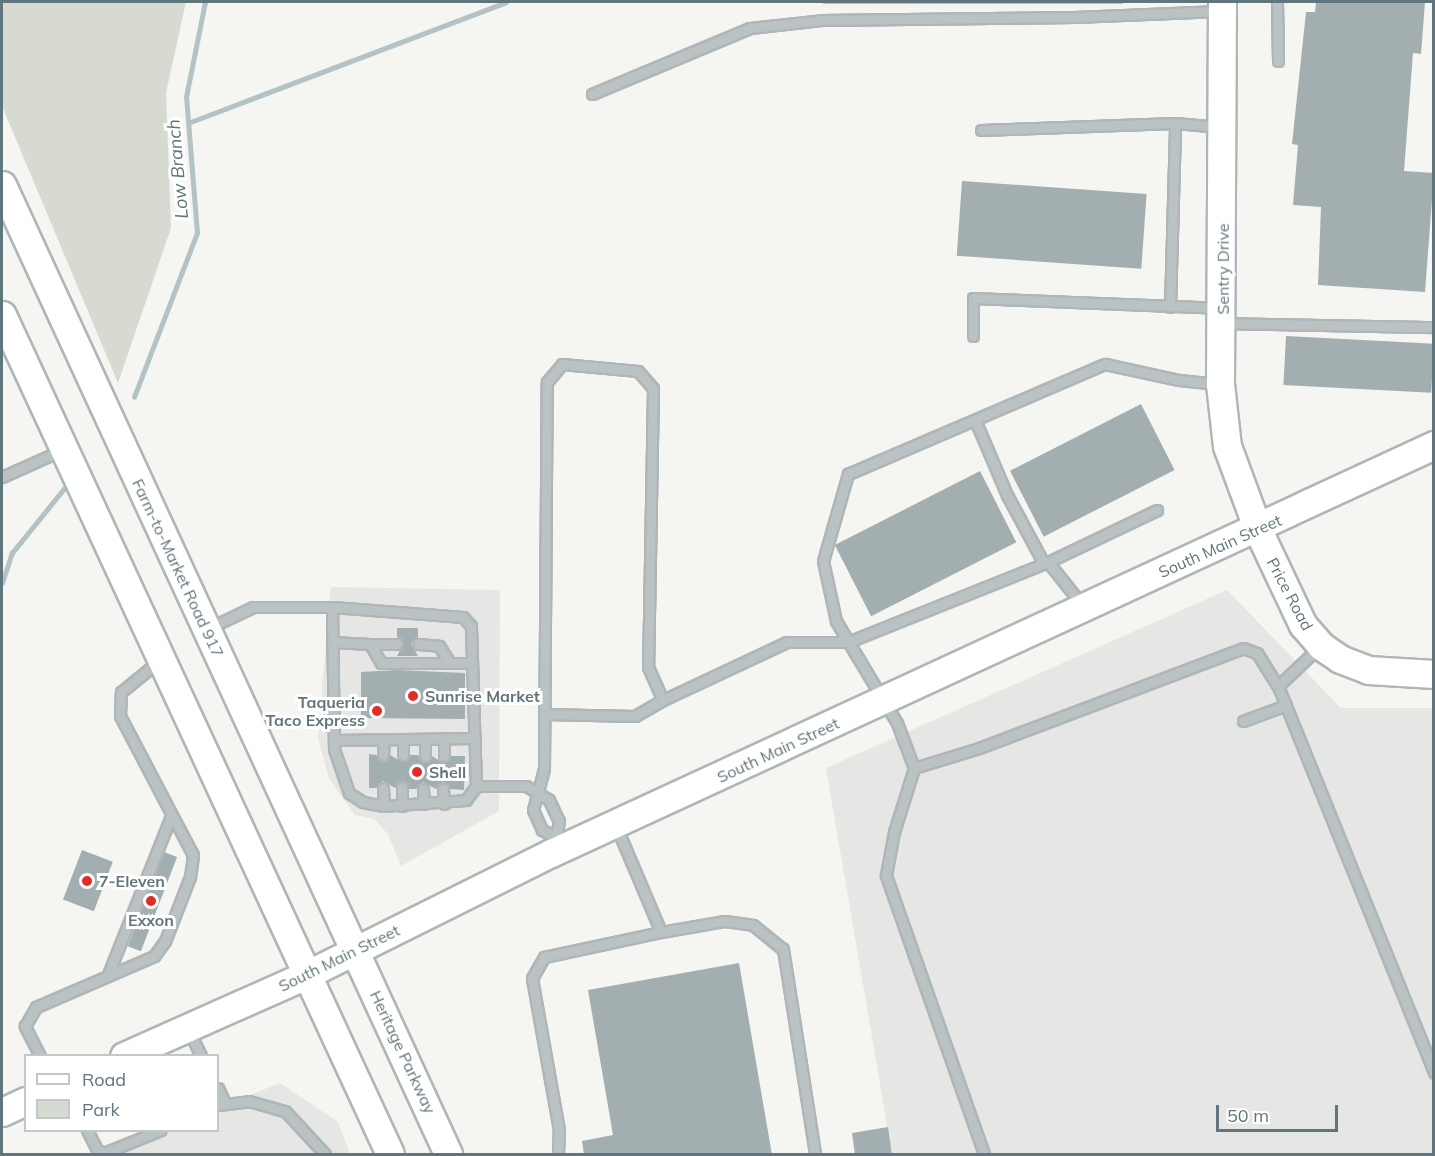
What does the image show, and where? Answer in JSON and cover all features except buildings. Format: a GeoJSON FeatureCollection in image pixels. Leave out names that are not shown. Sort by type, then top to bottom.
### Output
{"type":"FeatureCollection","features":[{"type":"Feature","properties":{"kind":"main road","name":"Sentry Drive"},"geometry":{"type":"LineString","coordinates":[[1222,6],[1223,316],[1221,384],[1227,446],[1258,530]]}},
{"type":"Feature","properties":{"kind":"main road","name":"Farm-to-Market Road 917"},"geometry":{"type":"LineString","coordinates":[[2,185],[356,951]]}},
{"type":"Feature","properties":{"kind":"main road"},"geometry":{"type":"LineString","coordinates":[[2,315],[390,1155]]}},
{"type":"Feature","properties":{"kind":"main road","name":"South Main Street"},"geometry":{"type":"LineString","coordinates":[[128,1054],[356,951],[559,843],[616,826],[1084,607],[1258,530],[1434,445]]}},
{"type":"Feature","properties":{"kind":"main road","name":"Price Road"},"geometry":{"type":"LineString","coordinates":[[1258,530],[1303,625],[1321,646],[1340,659],[1368,670],[1434,674]]}},
{"type":"Feature","properties":{"kind":"main road","name":"Heritage Parkway"},"geometry":{"type":"LineString","coordinates":[[356,951],[448,1155]]}},
{"type":"Feature","properties":{"kind":"main road"},"geometry":{"type":"LineString","coordinates":[[2,1112],[24,1102]]}},
{"type":"Feature","properties":{"kind":"lane"},"geometry":{"type":"LineString","coordinates":[[1277,2],[1278,61]]}},
{"type":"Feature","properties":{"kind":"lane"},"geometry":{"type":"LineString","coordinates":[[592,94],[750,28],[822,20],[1075,17],[1222,6]]}},
{"type":"Feature","properties":{"kind":"lane"},"geometry":{"type":"LineString","coordinates":[[981,130],[1175,123],[1222,127]]}},
{"type":"Feature","properties":{"kind":"lane"},"geometry":{"type":"LineString","coordinates":[[1170,308],[1175,123]]}},
{"type":"Feature","properties":{"kind":"lane"},"geometry":{"type":"LineString","coordinates":[[973,336],[973,298],[1170,308],[1223,316],[1434,327]]}},
{"type":"Feature","properties":{"kind":"lane"},"geometry":{"type":"LineString","coordinates":[[559,843],[542,830],[533,810],[544,769],[547,382],[562,363],[638,371],[653,388],[648,668],[663,700]]}},
{"type":"Feature","properties":{"kind":"lane"},"geometry":{"type":"LineString","coordinates":[[984,1155],[886,875],[894,832],[914,768],[897,723],[836,621],[823,561],[848,474],[1105,364],[1179,380],[1221,384]]}},
{"type":"Feature","properties":{"kind":"lane"},"geometry":{"type":"LineString","coordinates":[[975,420],[1007,495],[1046,563],[1084,607]]}},
{"type":"Feature","properties":{"kind":"lane"},"geometry":{"type":"LineString","coordinates":[[2,477],[64,449]]}},
{"type":"Feature","properties":{"kind":"lane"},"geometry":{"type":"LineString","coordinates":[[544,714],[635,716],[663,700],[787,642],[848,642],[1046,563],[1157,510]]}},
{"type":"Feature","properties":{"kind":"lane"},"geometry":{"type":"LineString","coordinates":[[207,629],[253,608],[332,607],[463,617],[471,626],[476,786],[466,801],[384,806],[363,802],[349,794],[334,740],[332,607]]}},
{"type":"Feature","properties":{"kind":"lane"},"geometry":{"type":"LineString","coordinates":[[332,642],[397,644]]}},
{"type":"Feature","properties":{"kind":"lane"},"geometry":{"type":"LineString","coordinates":[[369,644],[381,663],[472,663]]}},
{"type":"Feature","properties":{"kind":"lane"},"geometry":{"type":"LineString","coordinates":[[418,644],[439,646],[450,663]]}},
{"type":"Feature","properties":{"kind":"lane"},"geometry":{"type":"LineString","coordinates":[[1278,686],[1321,646]]}},
{"type":"Feature","properties":{"kind":"lane"},"geometry":{"type":"LineString","coordinates":[[914,768],[979,748],[1243,648],[1257,653],[1278,686],[1434,1073]]}},
{"type":"Feature","properties":{"kind":"lane"},"geometry":{"type":"LineString","coordinates":[[39,1054],[25,1026],[36,1007],[109,972],[154,956],[165,941],[190,877],[193,855],[120,716],[121,692],[162,658]]}},
{"type":"Feature","properties":{"kind":"lane"},"geometry":{"type":"LineString","coordinates":[[1244,721],[1286,705]]}},
{"type":"Feature","properties":{"kind":"lane"},"geometry":{"type":"LineString","coordinates":[[334,740],[475,738]]}},
{"type":"Feature","properties":{"kind":"lane"},"geometry":{"type":"LineString","coordinates":[[403,739],[403,755]]}},
{"type":"Feature","properties":{"kind":"lane"},"geometry":{"type":"LineString","coordinates":[[424,756],[425,739]]}},
{"type":"Feature","properties":{"kind":"lane"},"geometry":{"type":"LineString","coordinates":[[444,739],[444,756]]}},
{"type":"Feature","properties":{"kind":"lane"},"geometry":{"type":"LineString","coordinates":[[383,755],[384,740]]}},
{"type":"Feature","properties":{"kind":"lane"},"geometry":{"type":"LineString","coordinates":[[476,786],[526,786],[549,800],[559,821],[559,843]]}},
{"type":"Feature","properties":{"kind":"lane"},"geometry":{"type":"LineString","coordinates":[[383,788],[384,806]]}},
{"type":"Feature","properties":{"kind":"lane"},"geometry":{"type":"LineString","coordinates":[[402,788],[402,806]]}},
{"type":"Feature","properties":{"kind":"lane"},"geometry":{"type":"LineString","coordinates":[[423,789],[424,804]]}},
{"type":"Feature","properties":{"kind":"lane"},"geometry":{"type":"LineString","coordinates":[[443,789],[444,804]]}},
{"type":"Feature","properties":{"kind":"lane"},"geometry":{"type":"LineString","coordinates":[[109,972],[171,816]]}},
{"type":"Feature","properties":{"kind":"lane"},"geometry":{"type":"LineString","coordinates":[[616,826],[661,932]]}},
{"type":"Feature","properties":{"kind":"lane"},"geometry":{"type":"LineString","coordinates":[[558,1155],[560,1130],[532,978],[544,957],[725,921],[753,925],[783,950],[815,1155]]}},
{"type":"Feature","properties":{"kind":"lane"},"geometry":{"type":"LineString","coordinates":[[187,1027],[200,1054]]}},
{"type":"Feature","properties":{"kind":"lane"},"geometry":{"type":"LineString","coordinates":[[221,1104],[249,1101],[285,1111],[325,1155]]}},
{"type":"Feature","properties":{"kind":"lane"},"geometry":{"type":"LineString","coordinates":[[88,1132],[97,1150],[104,1153],[158,1132]]}},
{"type":"Feature","properties":{"kind":"shaded area"},"geometry":{"type":"Polygon","coordinates":[[[331,587],[500,590],[499,811],[401,866],[388,834],[374,819],[355,815],[329,779],[318,737],[331,587]]]}},
{"type":"Feature","properties":{"kind":"shaded area"},"geometry":{"type":"Polygon","coordinates":[[[1227,590],[1341,708],[1433,708],[1433,1154],[892,1154],[826,768],[1227,590]]]}},
{"type":"Feature","properties":{"kind":"shaded area"},"geometry":{"type":"Polygon","coordinates":[[[280,1083],[338,1122],[350,1154],[97,1154],[156,1132],[219,1132],[219,1108],[280,1083]]]}},
{"type":"Feature","properties":{"kind":"green space"},"geometry":{"type":"Polygon","coordinates":[[[2,2],[186,2],[166,93],[171,228],[118,383],[2,106],[2,2]]]}},
{"type":"Feature","properties":{"kind":"waterway","name":"Low Branch"},"geometry":{"type":"LineString","coordinates":[[134,397],[197,233],[186,97],[205,2]]}},
{"type":"Feature","properties":{"kind":"waterway"},"geometry":{"type":"LineString","coordinates":[[188,123],[506,2]]}},
{"type":"Feature","properties":{"kind":"waterway"},"geometry":{"type":"LineString","coordinates":[[824,2],[1122,2]]}},
{"type":"Feature","properties":{"kind":"waterway","name":"Low Branch"},"geometry":{"type":"LineString","coordinates":[[2,583],[12,553],[66,486]]}},
{"type":"Feature","properties":{"kind":"place","name":"Sunrise Market"},"geometry":{"type":"Point","coordinates":[413,696]}},
{"type":"Feature","properties":{"kind":"place","name":"Taqueria Taco Express"},"geometry":{"type":"Point","coordinates":[377,711]}},
{"type":"Feature","properties":{"kind":"place","name":"Shell"},"geometry":{"type":"Point","coordinates":[417,772]}},
{"type":"Feature","properties":{"kind":"place","name":"7-Eleven"},"geometry":{"type":"Point","coordinates":[87,881]}},
{"type":"Feature","properties":{"kind":"place","name":"Exxon"},"geometry":{"type":"Point","coordinates":[151,901]}}]}
